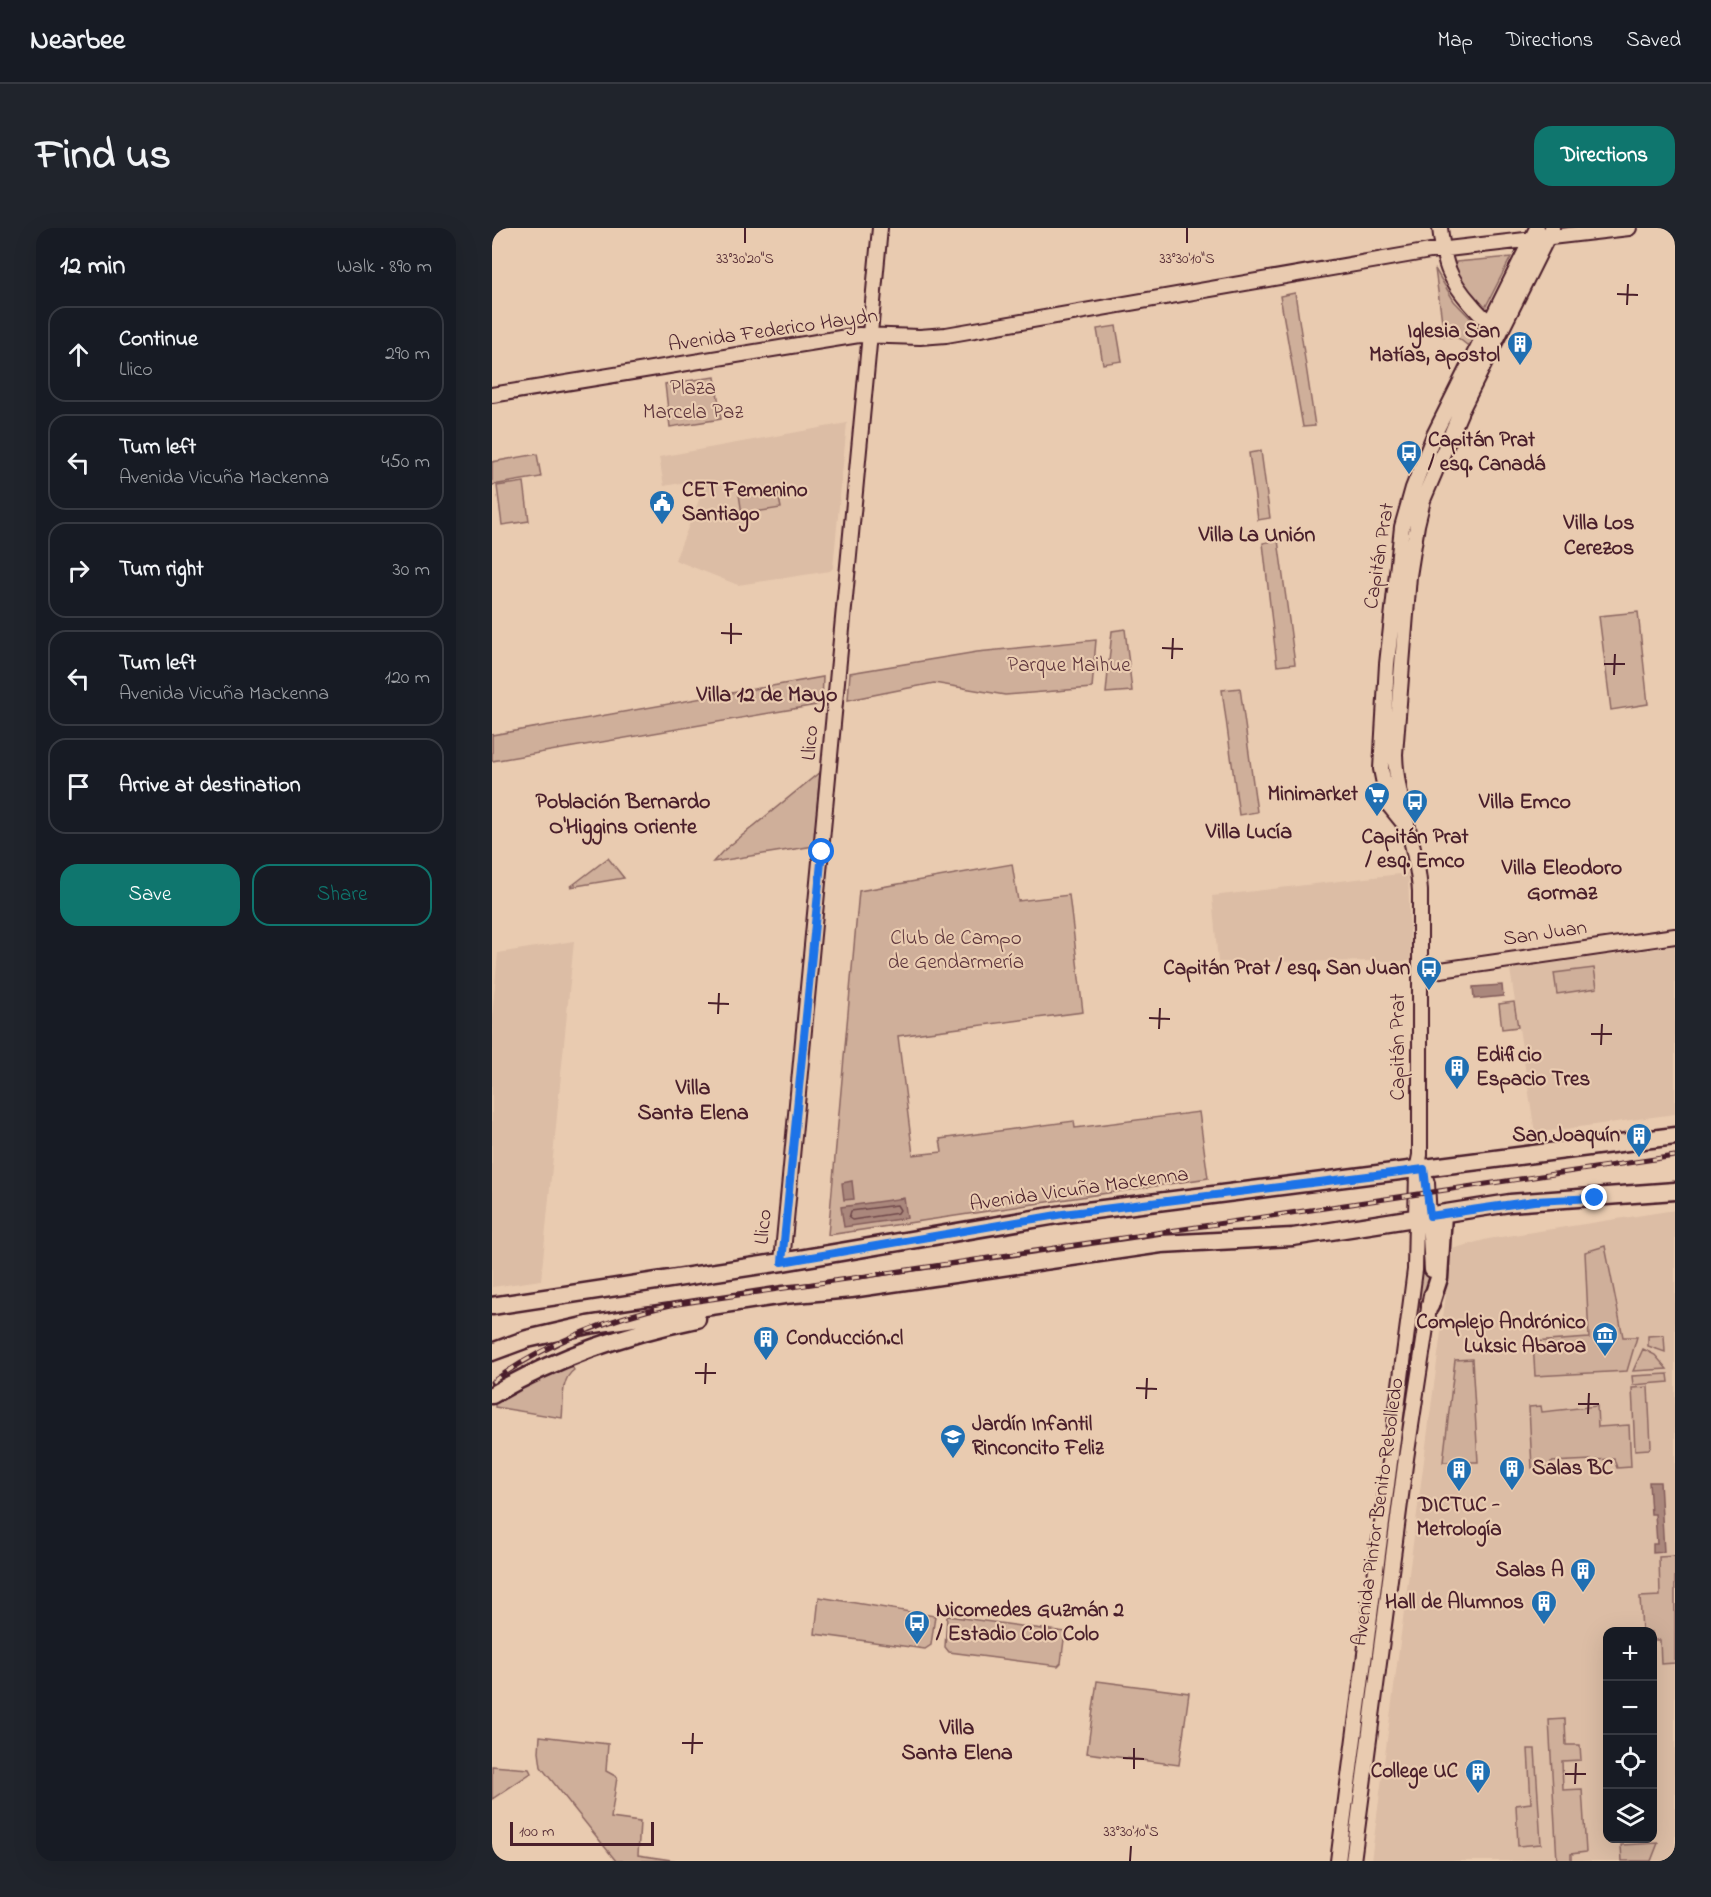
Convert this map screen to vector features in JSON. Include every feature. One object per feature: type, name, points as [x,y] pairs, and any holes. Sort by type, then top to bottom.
[{"type":"main road","name":"Avenida Vicuña Mackenna","points":[[492,1306],[782,1262],[1063,1214],[1675,1136]]},
{"type":"main road","points":[[492,1395],[561,1360],[608,1342],[678,1323],[851,1289],[1150,1246],[1284,1238],[1534,1201],[1675,1191]]},
{"type":"main road","points":[[1430,1216],[1439,1278],[1430,1306]]},
{"type":"main road","points":[[492,1352],[527,1339],[588,1325],[784,1295],[851,1289]]},
{"type":"street","name":"Llico","points":[[782,1262],[880,228]]},
{"type":"street","points":[[1440,228],[1442,250],[1453,282],[1496,324]]},
{"type":"street","name":"Avenida Federico Haydn","points":[[492,395],[870,334],[920,338],[946,335],[1541,233],[1629,228]]},
{"type":"street","name":"Capitán Prat","points":[[1420,1167],[1420,881],[1406,826],[1388,804],[1381,769],[1387,664],[1398,547],[1405,515],[1420,468],[1541,233]]},
{"type":"street","name":"San Juan","points":[[1420,973],[1675,936]]},
{"type":"street","name":"Avenida Pintor Benito Rebolledo","points":[[1338,1861],[1415,1270],[1430,1216],[1420,1167]]},
{"type":"street","name":"Avenida Pintor Benito Rebolledo","points":[[1353,1861],[1406,1456],[1430,1306]]},
{"type":"street","points":[[1409,1327],[1425,1329]]},
{"type":"shaded area","points":[[847,423],[833,568],[830,571],[738,585],[675,560],[701,495],[698,480],[664,486],[659,457]]},
{"type":"shaded area","points":[[1408,873],[1411,961],[1218,962],[1212,896]]},
{"type":"shaded area","points":[[574,941],[541,1280],[492,1287],[492,1017],[498,953]]},
{"type":"shaded area","points":[[1675,946],[1675,1114],[1535,1133],[1510,969]]},
{"type":"shaded area","points":[[1675,1210],[1675,1861],[1371,1861],[1452,1249],[1488,1239]]},
{"type":"green space","points":[[1511,257],[1485,308],[1461,282],[1456,262]]},
{"type":"green space","points":[[1435,269],[1454,301],[1478,326],[1478,335],[1473,343],[1467,345],[1458,338],[1444,336]]},
{"type":"green space","points":[[1295,293],[1315,426],[1303,427],[1280,296]]},
{"type":"green space","points":[[1116,326],[1122,361],[1103,364],[1097,329]]},
{"type":"green space","name":"Plaza Marcela Paz","points":[[715,377],[721,419],[670,427],[665,384]]},
{"type":"green space","points":[[1261,451],[1270,518],[1258,520],[1249,453]]},
{"type":"green space","points":[[537,454],[541,477],[492,485],[492,462]]},
{"type":"green space","points":[[524,482],[529,521],[502,525],[497,486]]},
{"type":"green space","points":[[777,488],[781,508],[742,514],[739,494]]},
{"type":"green space","points":[[1278,540],[1295,664],[1277,666],[1263,543]]},
{"type":"green space","points":[[1638,612],[1648,704],[1611,710],[1599,616]]},
{"type":"green space","name":"Parque Maihue","points":[[1125,629],[1132,691],[1106,693],[1112,631]]},
{"type":"green space","name":"Parque Maihue","points":[[1096,640],[1092,688],[1005,695],[934,683],[848,700],[850,673],[977,652]]},
{"type":"green space","points":[[823,677],[822,704],[492,761],[492,735]]},
{"type":"green space","points":[[1240,688],[1257,812],[1239,815],[1222,690]]},
{"type":"green space","points":[[820,772],[814,846],[713,862],[722,852]]},
{"type":"green space","points":[[608,858],[624,878],[570,887]]},
{"type":"green space","name":"Club de Campo de Gendarmería","points":[[1012,864],[1018,901],[1069,895],[1083,1012],[898,1036],[913,1155],[942,1152],[940,1139],[1074,1121],[1075,1128],[1199,1112],[1208,1178],[828,1235],[859,891]]},
{"type":"green space","points":[[1594,968],[1597,988],[1557,994],[1554,973]]},
{"type":"green space","points":[[1514,1002],[1518,1027],[1502,1029],[1499,1004]]},
{"type":"green space","points":[[1429,1243],[1430,1277],[1425,1317],[1414,1315],[1422,1244]]},
{"type":"green space","points":[[1605,1246],[1623,1337],[1637,1337],[1627,1371],[1535,1376],[1533,1342],[1589,1338],[1585,1252]]},
{"type":"green space","points":[[1664,1335],[1665,1352],[1648,1346],[1648,1336]]},
{"type":"green space","points":[[1643,1349],[1655,1355],[1667,1369],[1633,1371]]},
{"type":"green space","points":[[1472,1359],[1478,1462],[1443,1462],[1455,1360]]},
{"type":"green space","points":[[570,1363],[574,1370],[566,1379],[562,1418],[495,1407],[495,1399]]},
{"type":"green space","points":[[1414,1373],[1407,1423],[1402,1418],[1408,1378]]},
{"type":"green space","points":[[1668,1374],[1669,1382],[1633,1385],[1632,1376]]},
{"type":"green space","points":[[1648,1387],[1651,1446],[1649,1449],[1635,1450],[1632,1388]]},
{"type":"green space","points":[[1541,1406],[1542,1412],[1597,1406],[1598,1427],[1629,1425],[1631,1467],[1617,1468],[1614,1459],[1551,1462],[1551,1467],[1532,1468],[1529,1407]]},
{"type":"green space","points":[[1397,1436],[1402,1437],[1369,1696],[1362,1695]]},
{"type":"green space","points":[[1675,1556],[1675,1663],[1661,1664],[1657,1627],[1642,1627],[1640,1597],[1660,1596],[1659,1557]]},
{"type":"green space","points":[[819,1597],[935,1616],[931,1645],[925,1649],[815,1634]]},
{"type":"green space","points":[[947,1616],[1065,1632],[1061,1663],[1058,1666],[949,1652],[945,1647]]},
{"type":"green space","points":[[1097,1681],[1189,1693],[1179,1765],[1087,1753]]},
{"type":"green space","points":[[1565,1719],[1566,1745],[1580,1745],[1581,1760],[1562,1761],[1563,1790],[1582,1789],[1586,1852],[1571,1854],[1571,1861],[1557,1861],[1549,1720]]},
{"type":"green space","points":[[1365,1731],[1347,1861],[1343,1861],[1360,1732]]},
{"type":"green space","points":[[540,1736],[608,1744],[606,1771],[617,1777],[611,1818],[640,1822],[638,1855],[678,1861],[616,1861],[541,1767]]},
{"type":"green space","points":[[1528,1749],[1535,1749],[1541,1844],[1518,1846],[1516,1805],[1531,1803]]},
{"type":"green space","points":[[492,1766],[529,1769],[531,1773],[492,1799]]},
{"type":"green space","points":[[1658,1843],[1651,1861],[1622,1861],[1621,1845]]},
{"type":"water","points":[[1502,985],[1503,996],[1474,999],[1473,987]]},
{"type":"water","points":[[852,1181],[854,1199],[844,1200],[842,1183]]},
{"type":"water","points":[[904,1198],[907,1218],[844,1227],[841,1207]]},
{"type":"water","points":[[1649,1482],[1660,1482],[1664,1552],[1653,1553],[1653,1544],[1657,1544],[1655,1514],[1651,1514]]},
{"type":"railway","points":[[492,1382],[534,1355],[578,1334],[623,1317],[671,1305],[1675,1156]]},
{"type":"place","name":"Iglesia San Matías, apostol","points":[[1520,367]]},
{"type":"place","name":"Capitán Prat / esq. Canadá","points":[[1409,476]]},
{"type":"place","name":"CET Femenino Santiago","points":[[662,526]]},
{"type":"place","name":"Minimarket","points":[[1377,818]]},
{"type":"place","name":"Capitán Prat / esq. Emco","points":[[1415,825]]},
{"type":"place","name":"Capitán Prat / esq. San Juan","points":[[1429,992]]},
{"type":"place","name":"Edificio Espacio Tres","points":[[1457,1091]]},
{"type":"place","name":"San Joaquín","points":[[1639,1159]]},
{"type":"place","name":"Complejo Andrónico Luksic Abaroa","points":[[1605,1358]]},
{"type":"place","name":"Conducción.cl","points":[[766,1362]]},
{"type":"place","name":"Jardín Infantil Rinconcito Feliz","points":[[953,1460]]},
{"type":"place","name":"Salas BC","points":[[1512,1492]]},
{"type":"place","name":"DICTUC - Metrología","points":[[1459,1493]]},
{"type":"place","name":"Salas A","points":[[1583,1594]]},
{"type":"place","name":"Hall de Alumnos","points":[[1544,1626]]},
{"type":"place","name":"Nicomedes Guzmán 2 / Estadio Colo Colo","points":[[917,1646]]},
{"type":"place","name":"College UC","points":[[1478,1795]]},
{"type":"district","name":"Villa La Unión","points":[[1257,536]]},
{"type":"district","name":"Villa Los Cerezos","points":[[1599,536]]},
{"type":"district","name":"Villa 12 de Mayo","points":[[767,696]]},
{"type":"district","name":"Villa Emco","points":[[1525,803]]},
{"type":"district","name":"Población Bernardo O'Higgins Oriente","points":[[623,816]]},
{"type":"district","name":"Villa Lucía","points":[[1249,833]]},
{"type":"district","name":"Villa Eleodoro Gormaz","points":[[1562,882]]},
{"type":"district","name":"Villa Santa Elena","points":[[693,1102]]},
{"type":"district","name":"Villa Santa Elena","points":[[957,1742]]},
{"type":"route","points":[[822,852],[782,1262],[958,1230],[1063,1214],[1424,1169],[1430,1216],[1510,1203],[1595,1198]]}]
